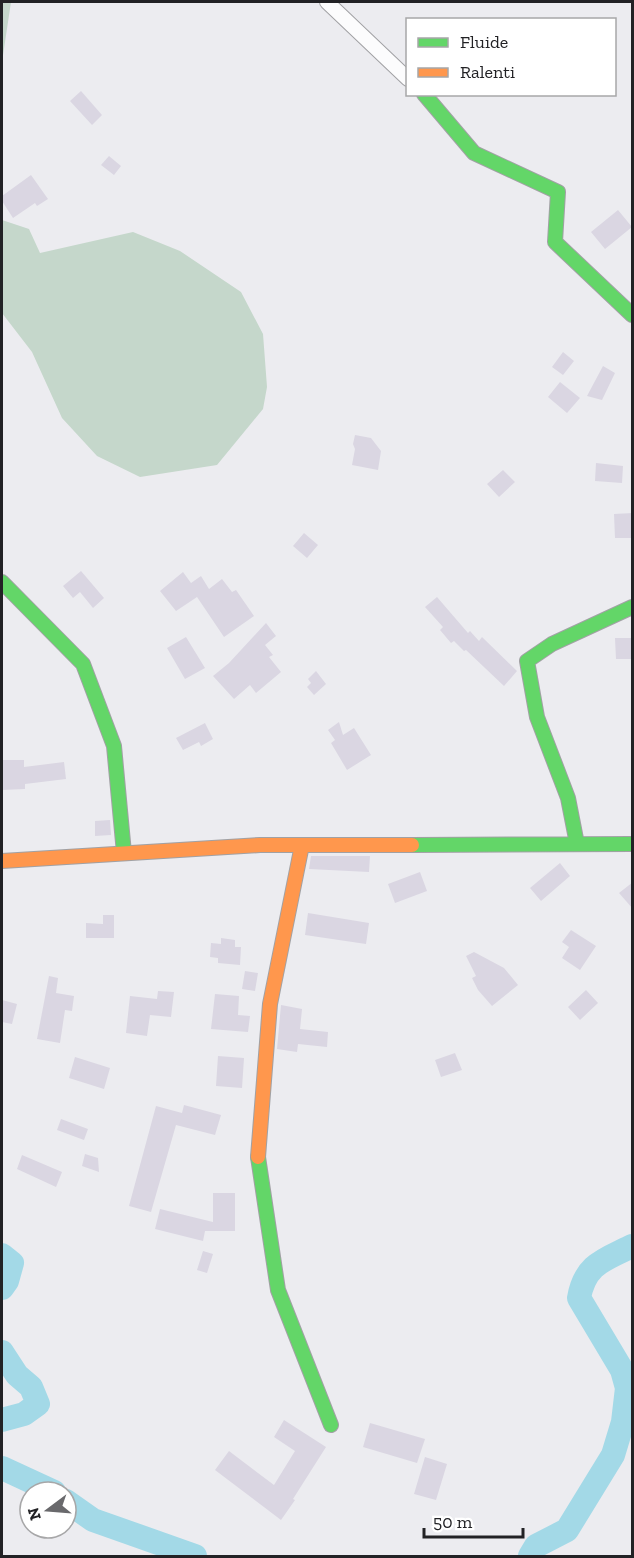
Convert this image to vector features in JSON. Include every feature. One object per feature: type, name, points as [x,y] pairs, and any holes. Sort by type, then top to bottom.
[{"type":"street","points":[[327,2],[406,77]]},
{"type":"street","points":[[426,96],[474,153],[558,192],[555,242],[633,315]]},
{"type":"street","points":[[2,582],[83,664],[114,746],[124,853]]},
{"type":"street","points":[[577,844],[568,798],[537,717],[527,661],[552,644],[633,607]]},
{"type":"street","points":[[2,861],[260,844],[633,844]]},
{"type":"street","points":[[302,844],[270,1004],[257,1153],[278,1290],[331,1425]]},
{"type":"green space","points":[[2,2],[11,2],[2,62]]},
{"type":"green space","points":[[2,220],[29,229],[40,253],[133,232],[180,251],[241,292],[263,334],[267,387],[263,409],[217,465],[140,477],[97,456],[62,418],[32,352],[2,313]]},
{"type":"building","points":[[81,91],[102,115],[92,125],[70,101]]},
{"type":"building","points":[[109,156],[121,166],[114,175],[101,165]]},
{"type":"building","points":[[31,175],[48,199],[37,206],[35,203],[13,218],[2,201],[2,196]]},
{"type":"building","points":[[618,210],[632,227],[605,249],[591,232]]},
{"type":"building","points":[[563,352],[574,361],[563,375],[552,367]]},
{"type":"building","points":[[603,366],[615,373],[602,400],[587,396]]},
{"type":"building","points":[[560,382],[580,398],[567,413],[548,397]]},
{"type":"building","points":[[355,435],[371,438],[381,451],[378,470],[352,465]]},
{"type":"building","points":[[596,463],[623,466],[622,483],[595,481]]},
{"type":"building","points":[[503,470],[515,482],[499,497],[487,484]]},
{"type":"building","points":[[633,513],[633,538],[615,538],[614,514]]},
{"type":"building","points":[[304,533],[318,545],[307,558],[293,546]]},
{"type":"building","points":[[81,571],[104,598],[93,608],[80,592],[73,598],[63,586]]},
{"type":"building","points":[[183,572],[191,583],[201,576],[209,589],[222,579],[232,592],[236,590],[254,616],[224,637],[197,597],[176,611],[160,591]]},
{"type":"building","points":[[437,597],[468,633],[470,631],[479,641],[482,637],[517,671],[504,686],[466,650],[464,651],[454,641],[451,643],[440,630],[443,627],[425,607]]},
{"type":"building","points":[[266,623],[276,636],[265,645],[273,655],[269,657],[281,672],[256,693],[250,685],[234,699],[213,676],[229,663]]},
{"type":"building","points":[[186,637],[205,668],[185,679],[167,648]]},
{"type":"building","points":[[615,638],[633,638],[633,659],[616,659]]},
{"type":"building","points":[[316,671],[326,684],[314,695],[307,687],[311,683],[308,679]]},
{"type":"building","points":[[339,722],[343,735],[354,728],[371,755],[347,770],[331,743],[335,740],[328,730]]},
{"type":"building","points":[[205,723],[213,739],[201,746],[199,742],[183,750],[176,738]]},
{"type":"building","points":[[2,760],[24,760],[24,767],[64,762],[66,779],[25,784],[25,789],[2,790]]},
{"type":"building","points":[[110,820],[111,835],[95,836],[95,821]]},
{"type":"building","points":[[311,856],[370,856],[369,872],[309,869]]},
{"type":"building","points":[[560,863],[570,876],[541,901],[530,888]]},
{"type":"building","points":[[420,872],[427,891],[395,903],[388,884]]},
{"type":"building","points":[[633,882],[633,909],[619,893]]},
{"type":"building","points":[[308,913],[369,923],[366,944],[305,935]]},
{"type":"building","points":[[103,915],[114,915],[114,938],[86,938],[86,923],[103,924]]},
{"type":"building","points":[[571,930],[596,946],[580,970],[562,958],[569,947],[562,942]]},
{"type":"building","points":[[221,938],[235,940],[235,947],[241,947],[240,965],[218,963],[218,958],[210,957],[211,943],[221,944]]},
{"type":"building","points":[[474,952],[504,968],[518,985],[492,1006],[478,990],[472,978],[476,976],[466,956]]},
{"type":"building","points":[[245,971],[258,973],[255,991],[242,989]]},
{"type":"building","points":[[49,976],[58,978],[56,993],[74,996],[72,1011],[65,1010],[60,1043],[37,1039]]},
{"type":"building","points":[[586,990],[598,1003],[580,1020],[568,1007]]},
{"type":"building","points":[[158,991],[174,992],[171,1017],[150,1015],[147,1036],[126,1033],[130,996],[157,999]]},
{"type":"building","points":[[215,994],[239,996],[238,1015],[250,1016],[248,1032],[211,1029]]},
{"type":"building","points":[[2,1000],[17,1004],[12,1024],[2,1022]]},
{"type":"building","points":[[281,1005],[302,1009],[300,1029],[328,1032],[327,1047],[298,1044],[297,1052],[277,1049]]},
{"type":"building","points":[[455,1053],[462,1070],[441,1077],[435,1060]]},
{"type":"building","points":[[218,1056],[244,1058],[242,1088],[216,1086]]},
{"type":"building","points":[[75,1057],[110,1068],[104,1089],[69,1078]]},
{"type":"building","points":[[184,1105],[221,1115],[215,1135],[176,1125],[151,1212],[129,1206],[156,1106],[182,1113]]},
{"type":"building","points":[[61,1119],[88,1129],[84,1140],[57,1130]]},
{"type":"building","points":[[85,1154],[98,1158],[99,1172],[82,1166]]},
{"type":"building","points":[[22,1155],[62,1172],[56,1187],[17,1169]]},
{"type":"building","points":[[213,1193],[235,1193],[235,1231],[205,1231],[203,1241],[155,1229],[160,1209],[213,1222]]},
{"type":"building","points":[[203,1251],[213,1254],[207,1273],[197,1270]]},
{"type":"building","points":[[284,1420],[326,1447],[281,1520],[215,1470],[229,1451],[274,1485],[295,1451],[274,1437]]},
{"type":"building","points":[[370,1423],[425,1439],[417,1463],[363,1447]]},
{"type":"building","points":[[425,1457],[447,1464],[436,1500],[414,1494]]},
{"type":"waterway","points":[[530,1556],[536,1546],[567,1530],[613,1455],[623,1422],[627,1388],[622,1370],[579,1298],[591,1270],[632,1246]]},
{"type":"waterway","points":[[2,1255],[12,1263],[7,1281],[2,1288]]},
{"type":"waterway","points":[[2,1352],[17,1375],[31,1387],[38,1404],[24,1414],[2,1420]]},
{"type":"waterway","points":[[2,1468],[28,1480]]},
{"type":"waterway","points":[[78,1509],[93,1520],[195,1556]]},
{"type":"traffic: fast","points":[[426,96],[474,153],[558,192],[555,242],[632,315]]},
{"type":"traffic: fast","points":[[2,582],[83,664],[114,746],[124,853]]},
{"type":"traffic: fast","points":[[577,844],[568,798],[537,717],[527,661],[552,644],[632,607]]},
{"type":"traffic: fast","points":[[412,845],[632,844]]},
{"type":"traffic: fast","points":[[258,1157],[278,1290],[331,1425]]},
{"type":"traffic: slow","points":[[2,861],[260,845],[412,845]]},
{"type":"traffic: slow","points":[[258,1157],[270,1004],[302,845]]}]
